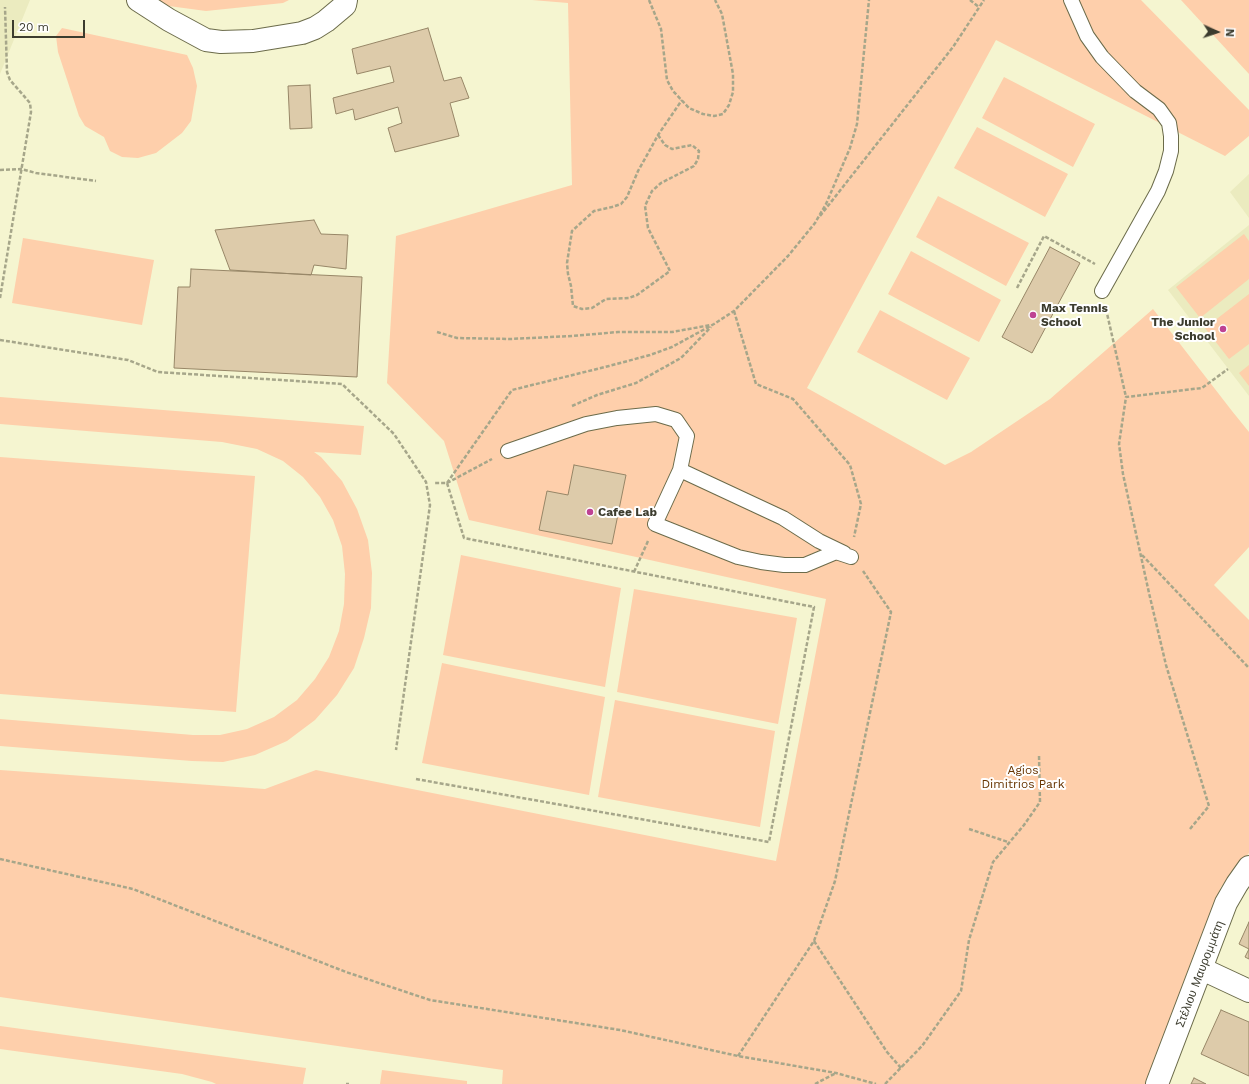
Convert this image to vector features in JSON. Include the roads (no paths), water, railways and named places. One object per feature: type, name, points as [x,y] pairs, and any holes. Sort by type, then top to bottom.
[{"type":"street","points":[[138,0],[168,20],[206,40],[221,42],[253,41],[302,32],[315,28],[345,5],[346,0]]},
{"type":"street","name":"Στέλιου Μαυρομμάτη","points":[[1157,1084],[1226,903],[1249,867]]},
{"type":"street","points":[[1202,969],[1249,991]]},
{"type":"lane","points":[[1071,0],[1088,36],[1102,57],[1135,91],[1159,109],[1169,123],[1171,136],[1171,151],[1166,171],[1158,191],[1102,291]]},
{"type":"lane","points":[[508,451],[586,424],[617,418],[656,414],[676,420],[687,436],[680,470],[655,524],[738,557],[761,562],[784,565],[805,565],[836,552],[851,557],[820,541],[783,518],[680,470]]},
{"type":"place","name":"Max Tennis School","points":[[1033,315]]},
{"type":"place","name":"The Junior School","points":[[1223,329]]},
{"type":"place","name":"Cafee Lab","points":[[590,512]]},
{"type":"park label","name":"Agios Dimitrios Park","points":[[1023,777]]}]
